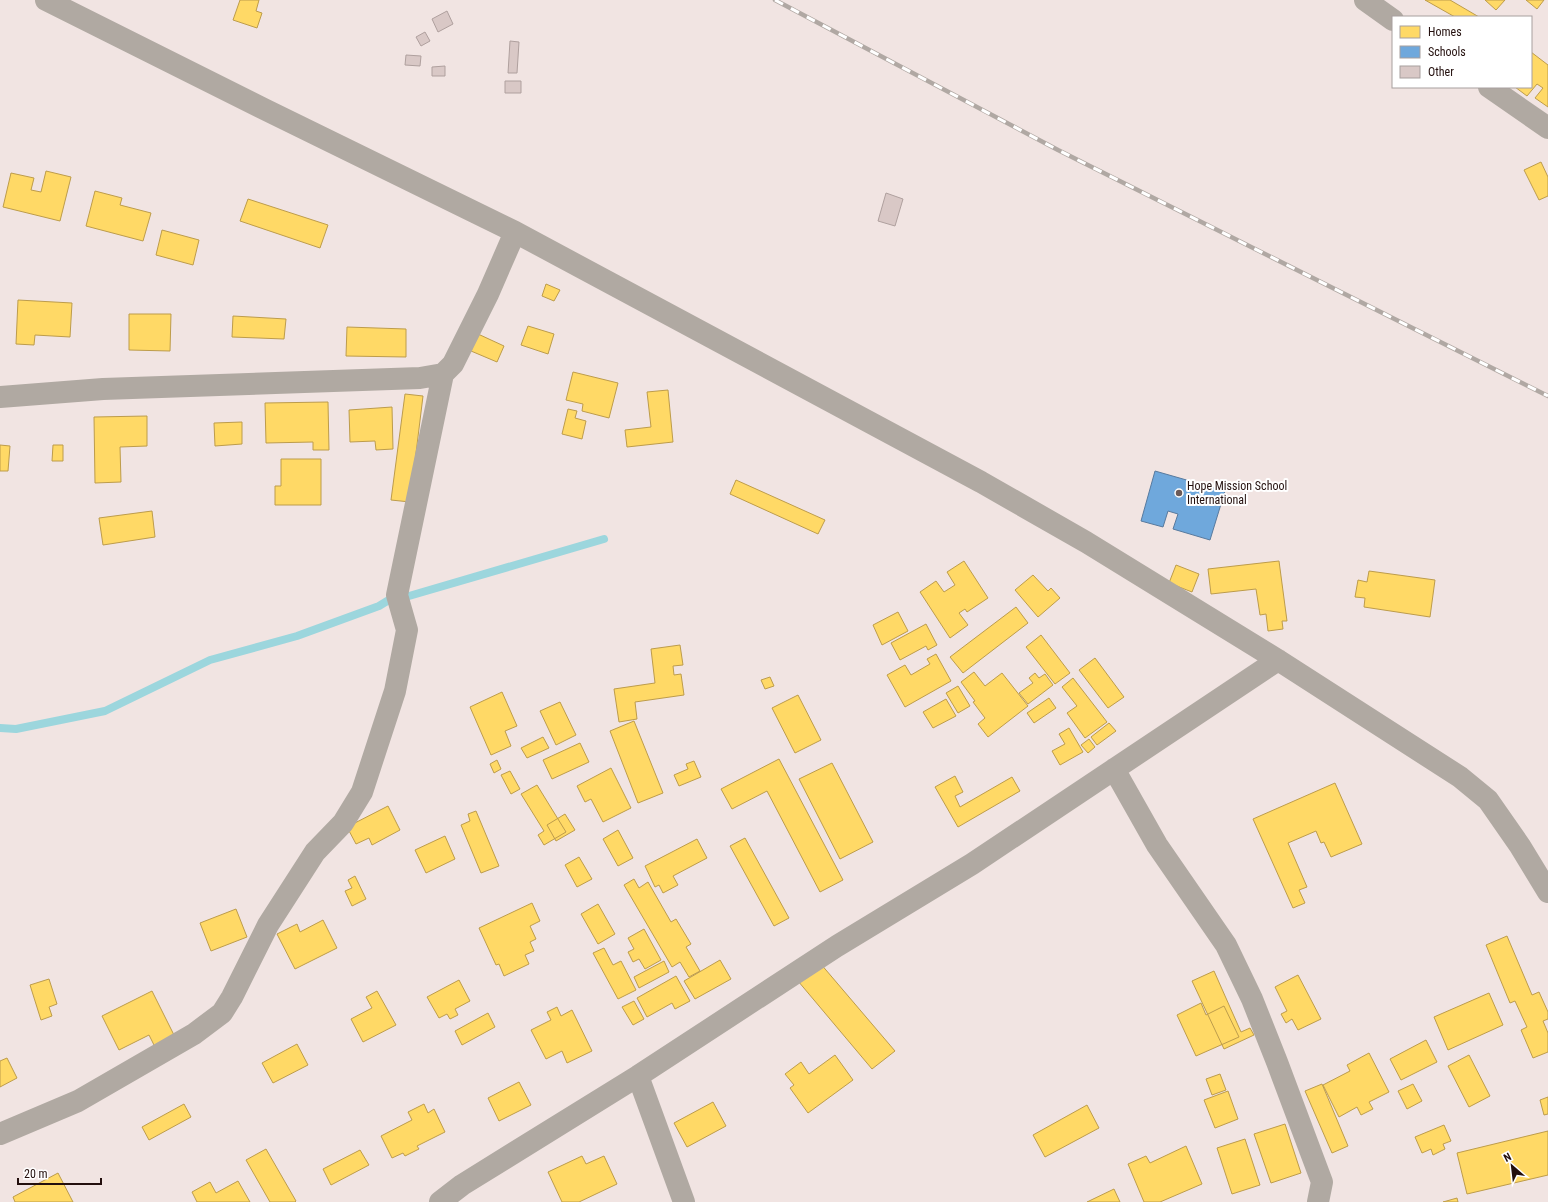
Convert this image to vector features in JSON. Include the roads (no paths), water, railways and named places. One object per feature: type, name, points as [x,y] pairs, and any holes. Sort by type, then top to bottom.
[{"type":"street","points":[[46,0],[515,232],[982,482],[1086,542],[1278,660],[1460,777],[1488,800],[1520,846],[1548,892]]},
{"type":"street","points":[[1365,0],[1392,19]]},
{"type":"street","points":[[1490,88],[1548,128]]},
{"type":"street","points":[[0,1134],[78,1101],[194,1034],[222,1013],[232,998],[268,924],[315,852],[343,823],[362,792],[395,691],[408,630],[397,595],[443,374],[453,364],[488,294],[515,232]]},
{"type":"street","points":[[0,397],[95,390],[420,378],[443,374]]},
{"type":"street","points":[[440,1202],[462,1185],[638,1076],[837,946],[972,864],[1278,660]]},
{"type":"street","points":[[1114,768],[1157,845],[1226,944],[1252,999],[1288,1089],[1322,1182],[1318,1202]]},
{"type":"street","points":[[638,1076],[684,1202]]},
{"type":"waterway","points":[[0,728],[16,729],[105,711],[210,660],[297,636],[379,606],[397,595],[409,596],[604,539]]},
{"type":"railway","points":[[775,0],[1058,150],[1548,396]]},
{"type":"place","name":"Hope Mission School International","points":[[1179,493]]}]
